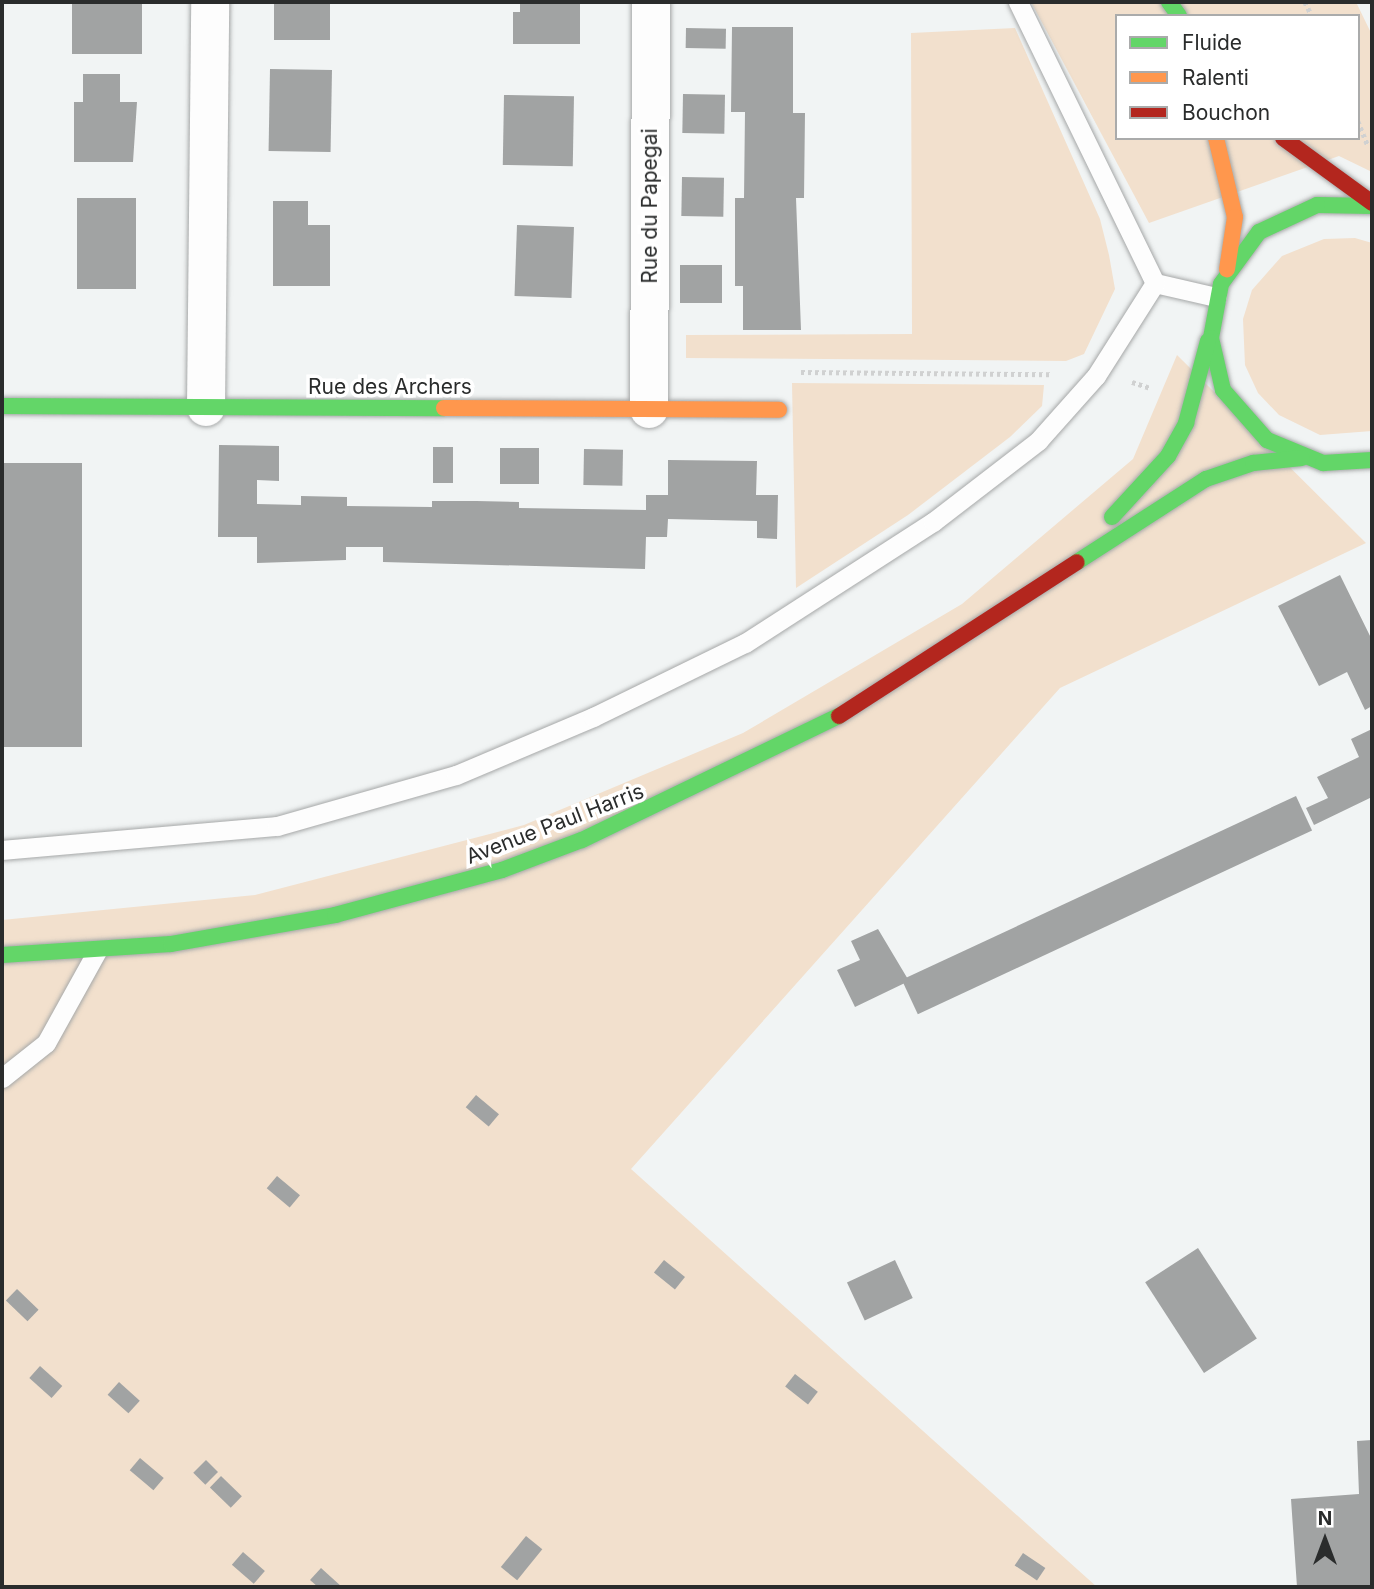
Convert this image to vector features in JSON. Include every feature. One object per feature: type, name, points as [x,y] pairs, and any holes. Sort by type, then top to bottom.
[{"type":"main road","points":[[1216,140],[1235,217],[1226,271],[1216,297],[1211,324],[1215,364],[1237,412],[1266,440],[1302,458],[1333,463],[1372,460]]},
{"type":"main road","points":[[1286,140],[1372,205]]},
{"type":"main road","points":[[1226,271],[1250,240],[1293,212],[1330,204],[1372,205]]},
{"type":"main road","name":"Avenue Paul Harris","points":[[1064,566],[1168,456],[1195,396],[1211,324]]},
{"type":"main road","name":"Rue des Archers","points":[[2,406],[779,410]]},
{"type":"main road","name":"Avenue Paul Harris","points":[[2,956],[97,951],[335,915],[502,870],[582,840],[824,726],[911,674],[1064,566],[1206,480],[1254,463],[1302,458]]},
{"type":"main road","points":[[1333,463],[1358,479]]},
{"type":"street","points":[[206,407],[210,2]]},
{"type":"street","name":"Rue du Papegai","points":[[649,409],[651,2]]},
{"type":"lane","points":[[1018,2],[1155,283]]},
{"type":"lane","points":[[1155,283],[1216,297]]},
{"type":"lane","points":[[2,850],[235,833],[349,808],[469,770],[699,666],[812,603],[933,522],[1038,441],[1096,376],[1155,283]]},
{"type":"lane","points":[[2,1078],[46,1043],[97,951]]},
{"type":"path","points":[[1360,126],[1372,156]]},
{"type":"shaded area","points":[[1031,2],[1356,2],[1372,35],[1372,172],[1339,156],[1149,223]]},
{"type":"shaded area","points":[[1015,28],[1100,219],[1109,255],[1115,289],[1084,354],[1066,361],[686,358],[686,335],[912,334],[911,33]]},
{"type":"shaded area","points":[[1355,238],[1372,243],[1372,431],[1320,435],[1279,415],[1258,393],[1245,365],[1243,319],[1252,290],[1282,256],[1324,239]]},
{"type":"shaded area","points":[[1177,355],[1366,543],[1060,688],[631,1169],[1097,1587],[2,1587],[2,920],[255,895],[524,825],[743,733],[962,604],[1133,459]]},
{"type":"shaded area","points":[[792,383],[1044,385],[1042,406],[1010,437],[908,515],[796,588]]},
{"type":"building","points":[[72,2],[142,2],[142,54],[72,54]]},
{"type":"building","points":[[274,2],[330,2],[330,40],[274,40]]},
{"type":"building","points":[[520,2],[580,2],[580,44],[513,44],[513,12],[520,12]]},
{"type":"building","points":[[732,27],[793,27],[793,113],[805,113],[804,198],[796,198],[801,330],[743,330],[743,286],[735,286],[735,198],[744,198],[745,112],[731,112]]},
{"type":"building","points":[[686,28],[726,29],[726,49],[686,48]]},
{"type":"building","points":[[270,69],[332,70],[331,152],[269,151]]},
{"type":"building","points":[[83,74],[120,74],[120,102],[137,102],[133,162],[74,162],[74,102],[83,102]]},
{"type":"building","points":[[683,94],[725,95],[724,134],[682,133]]},
{"type":"building","points":[[504,95],[574,96],[573,166],[503,165]]},
{"type":"building","points":[[682,177],[724,178],[723,217],[681,216]]},
{"type":"building","points":[[77,198],[136,198],[136,289],[77,289]]},
{"type":"building","points":[[273,201],[308,201],[308,225],[330,225],[330,286],[273,286]]},
{"type":"building","points":[[517,225],[574,227],[571,298],[515,296]]},
{"type":"building","points":[[680,265],[722,265],[722,303],[680,303]]},
{"type":"building","points":[[219,445],[279,446],[279,481],[257,480],[257,504],[301,505],[301,496],[347,497],[347,506],[432,507],[432,501],[476,501],[519,502],[519,508],[646,510],[646,495],[668,495],[668,460],[757,461],[756,495],[778,495],[777,539],[757,538],[757,521],[668,519],[667,537],[646,537],[645,569],[383,562],[383,547],[346,547],[346,560],[257,563],[257,537],[218,537]]},
{"type":"building","points":[[433,447],[453,447],[453,483],[433,483]]},
{"type":"building","points":[[500,448],[539,448],[539,484],[500,484]]},
{"type":"building","points":[[584,449],[623,450],[622,486],[583,485]]},
{"type":"building","points":[[2,463],[82,463],[82,747],[2,747]]},
{"type":"building","points":[[1340,575],[1372,640],[1372,706],[1365,710],[1347,672],[1319,686],[1278,606]]},
{"type":"building","points":[[1372,729],[1372,797],[1314,825],[1306,808],[1328,798],[1317,777],[1359,757],[1351,739]]},
{"type":"building","points":[[1296,796],[1312,830],[918,1014],[902,980]]},
{"type":"building","points":[[878,929],[909,981],[855,1007],[837,970],[860,960],[851,941]]},
{"type":"building","points":[[476,1095],[499,1114],[489,1127],[466,1107]]},
{"type":"building","points":[[277,1176],[300,1195],[290,1208],[267,1188]]},
{"type":"building","points":[[1198,1248],[1257,1339],[1204,1373],[1145,1282]]},
{"type":"building","points":[[664,1260],[685,1277],[675,1289],[654,1272]]},
{"type":"building","points":[[895,1260],[913,1298],[865,1320],[847,1282]]},
{"type":"building","points":[[17,1289],[39,1310],[27,1321],[6,1301]]},
{"type":"building","points":[[40,1366],[62,1386],[52,1398],[29,1378]]},
{"type":"building","points":[[795,1374],[818,1392],[808,1404],[785,1387]]},
{"type":"building","points":[[119,1382],[140,1401],[128,1413],[108,1395]]},
{"type":"building","points":[[1372,1440],[1372,1587],[1297,1587],[1291,1499],[1359,1494],[1357,1441]]},
{"type":"building","points":[[140,1458],[164,1478],[153,1490],[130,1470]]},
{"type":"building","points":[[206,1460],[218,1472],[205,1485],[193,1473]]},
{"type":"building","points":[[221,1476],[242,1496],[231,1508],[210,1488]]},
{"type":"building","points":[[526,1536],[542,1549],[517,1580],[501,1567]]},
{"type":"building","points":[[243,1552],[265,1571],[254,1584],[232,1565]]},
{"type":"building","points":[[1023,1553],[1045,1568],[1037,1581],[1015,1565]]},
{"type":"building","points":[[321,1568],[342,1587],[318,1587],[310,1580]]},
{"type":"traffic: fast","points":[[1169,2],[1178,14]]},
{"type":"traffic: fast","points":[[1372,206],[1317,205],[1259,232],[1221,284],[1211,338],[1223,390],[1267,440],[1323,463],[1372,460]]},
{"type":"traffic: fast","points":[[1112,517],[1168,456],[1186,423],[1208,341]]},
{"type":"traffic: fast","points":[[2,406],[444,408]]},
{"type":"traffic: fast","points":[[1077,562],[1206,479],[1253,463],[1302,458]]},
{"type":"traffic: fast","points":[[2,955],[171,944],[335,915],[502,870],[582,840],[839,716]]},
{"type":"traffic: slow","points":[[1216,140],[1235,217],[1227,269]]},
{"type":"traffic: slow","points":[[444,408],[779,410]]},
{"type":"traffic: jam","points":[[1286,140],[1372,203]]},
{"type":"traffic: jam","points":[[839,716],[1077,562]]}]
